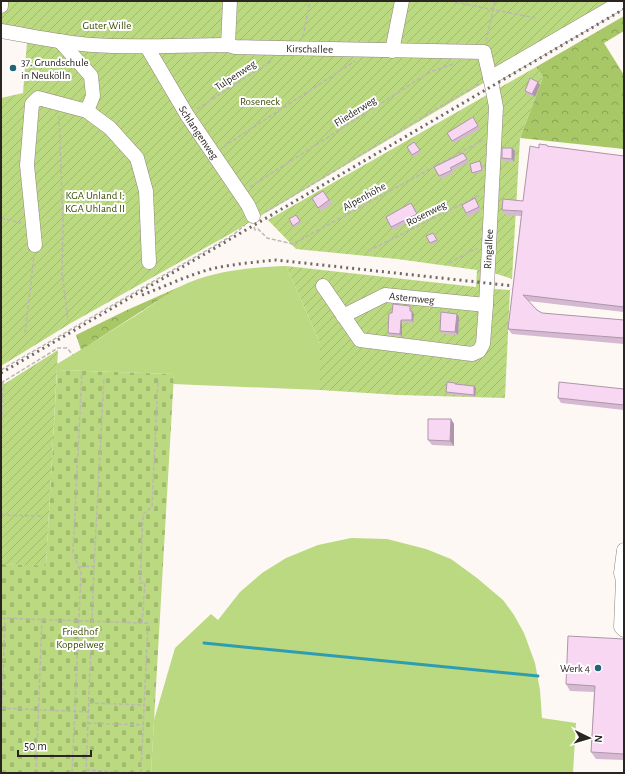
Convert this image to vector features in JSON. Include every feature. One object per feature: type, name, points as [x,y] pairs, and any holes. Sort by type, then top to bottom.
[{"type":"street","points":[[1,1],[1,6]]},
{"type":"street","points":[[1,31],[60,42],[92,45],[147,47],[228,45],[230,1]]},
{"type":"street","points":[[402,1],[392,51],[484,52]]},
{"type":"street","points":[[490,78],[623,1]]},
{"type":"street","points":[[60,42],[91,76],[93,96],[87,111]]},
{"type":"street","name":"Kirschallee","points":[[228,45],[235,47],[392,51]]},
{"type":"street","name":"Schlangenweg","points":[[147,47],[187,115],[248,205],[252,219]]},
{"type":"street","name":"Ringallee","points":[[323,286],[360,340],[472,354],[480,351],[483,344],[486,305],[496,107],[484,52]]},
{"type":"street","points":[[35,245],[27,165],[32,104],[38,98],[87,111],[110,128],[137,158],[146,191],[149,262]]},
{"type":"street","name":"Asternweg","points":[[343,316],[385,295],[486,305]]},
{"type":"street","points":[[624,550],[621,573],[624,579],[621,627],[624,630]]},
{"type":"path","points":[[296,48],[310,1]]},
{"type":"path","points":[[449,1],[536,18]]},
{"type":"path","points":[[484,52],[495,1]]},
{"type":"path","name":"Tulpenweg","points":[[187,115],[296,48]]},
{"type":"path","points":[[213,154],[372,50]]},
{"type":"path","name":"Fliederweg","points":[[240,193],[430,72],[457,62]]},
{"type":"path","points":[[1,370],[233,235],[252,219],[321,180],[358,155],[490,78]]},
{"type":"path","points":[[59,104],[63,224],[62,274],[68,320]]},
{"type":"path","name":"Alpenhöhe","points":[[252,219],[255,230],[258,229],[267,238],[293,244],[495,134]]},
{"type":"path","name":"Rosenweg","points":[[368,251],[492,188]]},
{"type":"path","points":[[1,218],[32,226]]},
{"type":"path","points":[[449,263],[488,242]]},
{"type":"path","points":[[25,333],[35,245]]},
{"type":"path","points":[[1,451],[2,382],[58,348],[67,348],[71,350],[74,355]]},
{"type":"path","points":[[72,773],[76,711],[81,573],[73,552],[82,371]]},
{"type":"path","points":[[86,773],[94,566],[104,377]]},
{"type":"path","points":[[142,623],[145,583],[140,583],[143,522],[144,514],[152,507],[158,380]]},
{"type":"path","points":[[1,515],[42,516]]},
{"type":"path","points":[[79,567],[94,566]]},
{"type":"path","points":[[1,618],[148,623],[141,773]]},
{"type":"path","points":[[1,734],[5,618]]},
{"type":"path","points":[[36,773],[42,619]]},
{"type":"path","points":[[89,703],[144,705]]},
{"type":"path","points":[[2,708],[88,712]]},
{"type":"path","points":[[88,723],[143,725]]},
{"type":"path","points":[[86,770],[135,773]]},
{"type":"green space","points":[[1,1],[621,1],[230,234],[71,323],[1,366],[1,98],[23,93],[27,42],[1,36]]},
{"type":"green space","points":[[624,16],[624,31],[604,43],[624,75],[624,149],[520,138],[543,77],[536,67]]},
{"type":"green space","points":[[536,67],[543,77],[520,138],[512,279],[494,273],[494,289],[510,290],[505,398],[398,395],[320,390],[320,343],[286,266],[476,287],[477,270],[397,259],[296,249],[268,220]]},
{"type":"green space","points":[[286,266],[320,343],[320,390],[173,384],[174,374],[57,370],[57,364],[179,287],[204,277],[231,271],[259,267]]},
{"type":"green space","points":[[179,287],[81,350],[76,335]]},
{"type":"green space","points":[[58,350],[46,566],[1,564],[1,386]]},
{"type":"green space","name":"Friedhof Koppelweg","points":[[57,370],[174,374],[151,773],[1,773],[1,564],[46,565]]},
{"type":"green space","points":[[351,538],[387,539],[426,549],[451,559],[503,600],[514,615],[524,633],[535,663],[540,690],[542,718],[576,723],[573,773],[151,773],[154,720],[175,648],[211,614],[218,620],[240,592],[262,573],[286,558],[318,545]]},
{"type":"building","points":[[530,78],[538,82],[532,94],[525,91]]},
{"type":"building","points":[[473,117],[478,126],[452,141],[447,133]]},
{"type":"building","points":[[414,142],[420,150],[412,155],[407,147]]},
{"type":"building","points":[[539,144],[624,156],[624,307],[523,295],[537,310],[542,313],[624,320],[624,338],[508,329],[522,211],[502,210],[503,199],[523,201],[530,146],[539,148]]},
{"type":"building","points":[[502,148],[512,148],[512,159],[502,158]]},
{"type":"building","points":[[463,153],[467,159],[450,168],[452,170],[439,176],[434,167]]},
{"type":"building","points":[[480,161],[482,170],[472,173],[470,164]]},
{"type":"building","points":[[323,191],[329,200],[318,208],[312,198]]},
{"type":"building","points":[[475,198],[479,207],[466,213],[462,205]]},
{"type":"building","points":[[411,203],[417,214],[391,227],[386,217]]},
{"type":"building","points":[[296,215],[300,221],[293,226],[289,219]]},
{"type":"building","points":[[433,233],[437,240],[430,243],[426,236]]},
{"type":"building","points":[[393,304],[410,306],[410,311],[412,311],[412,320],[401,320],[400,334],[388,333],[389,313],[392,313]]},
{"type":"building","points":[[441,312],[457,314],[455,332],[440,331]]},
{"type":"building","points":[[447,382],[474,386],[474,395],[446,392]]},
{"type":"building","points":[[559,382],[624,389],[624,405],[558,398]]},
{"type":"building","points":[[428,419],[451,419],[450,441],[428,440]]},
{"type":"building","points":[[568,636],[624,639],[624,754],[591,752],[595,686],[566,684]]},
{"type":"waterway","points":[[204,643],[538,676]]},
{"type":"railway","points":[[1,373],[624,9]]},
{"type":"railway","points":[[142,295],[187,277],[215,268],[276,260],[523,287]]},
{"type":"place","name":"37. Grundschule in Neukölln","points":[[13,68]]},
{"type":"place","name":"Werk 4","points":[[598,668]]},
{"type":"park label","name":"Guter Wille","points":[[107,25]]},
{"type":"park label","name":"Roseneck","points":[[260,101]]},
{"type":"park label","name":"KGA Unland I; KGA Uhland II","points":[[95,201]]}]
